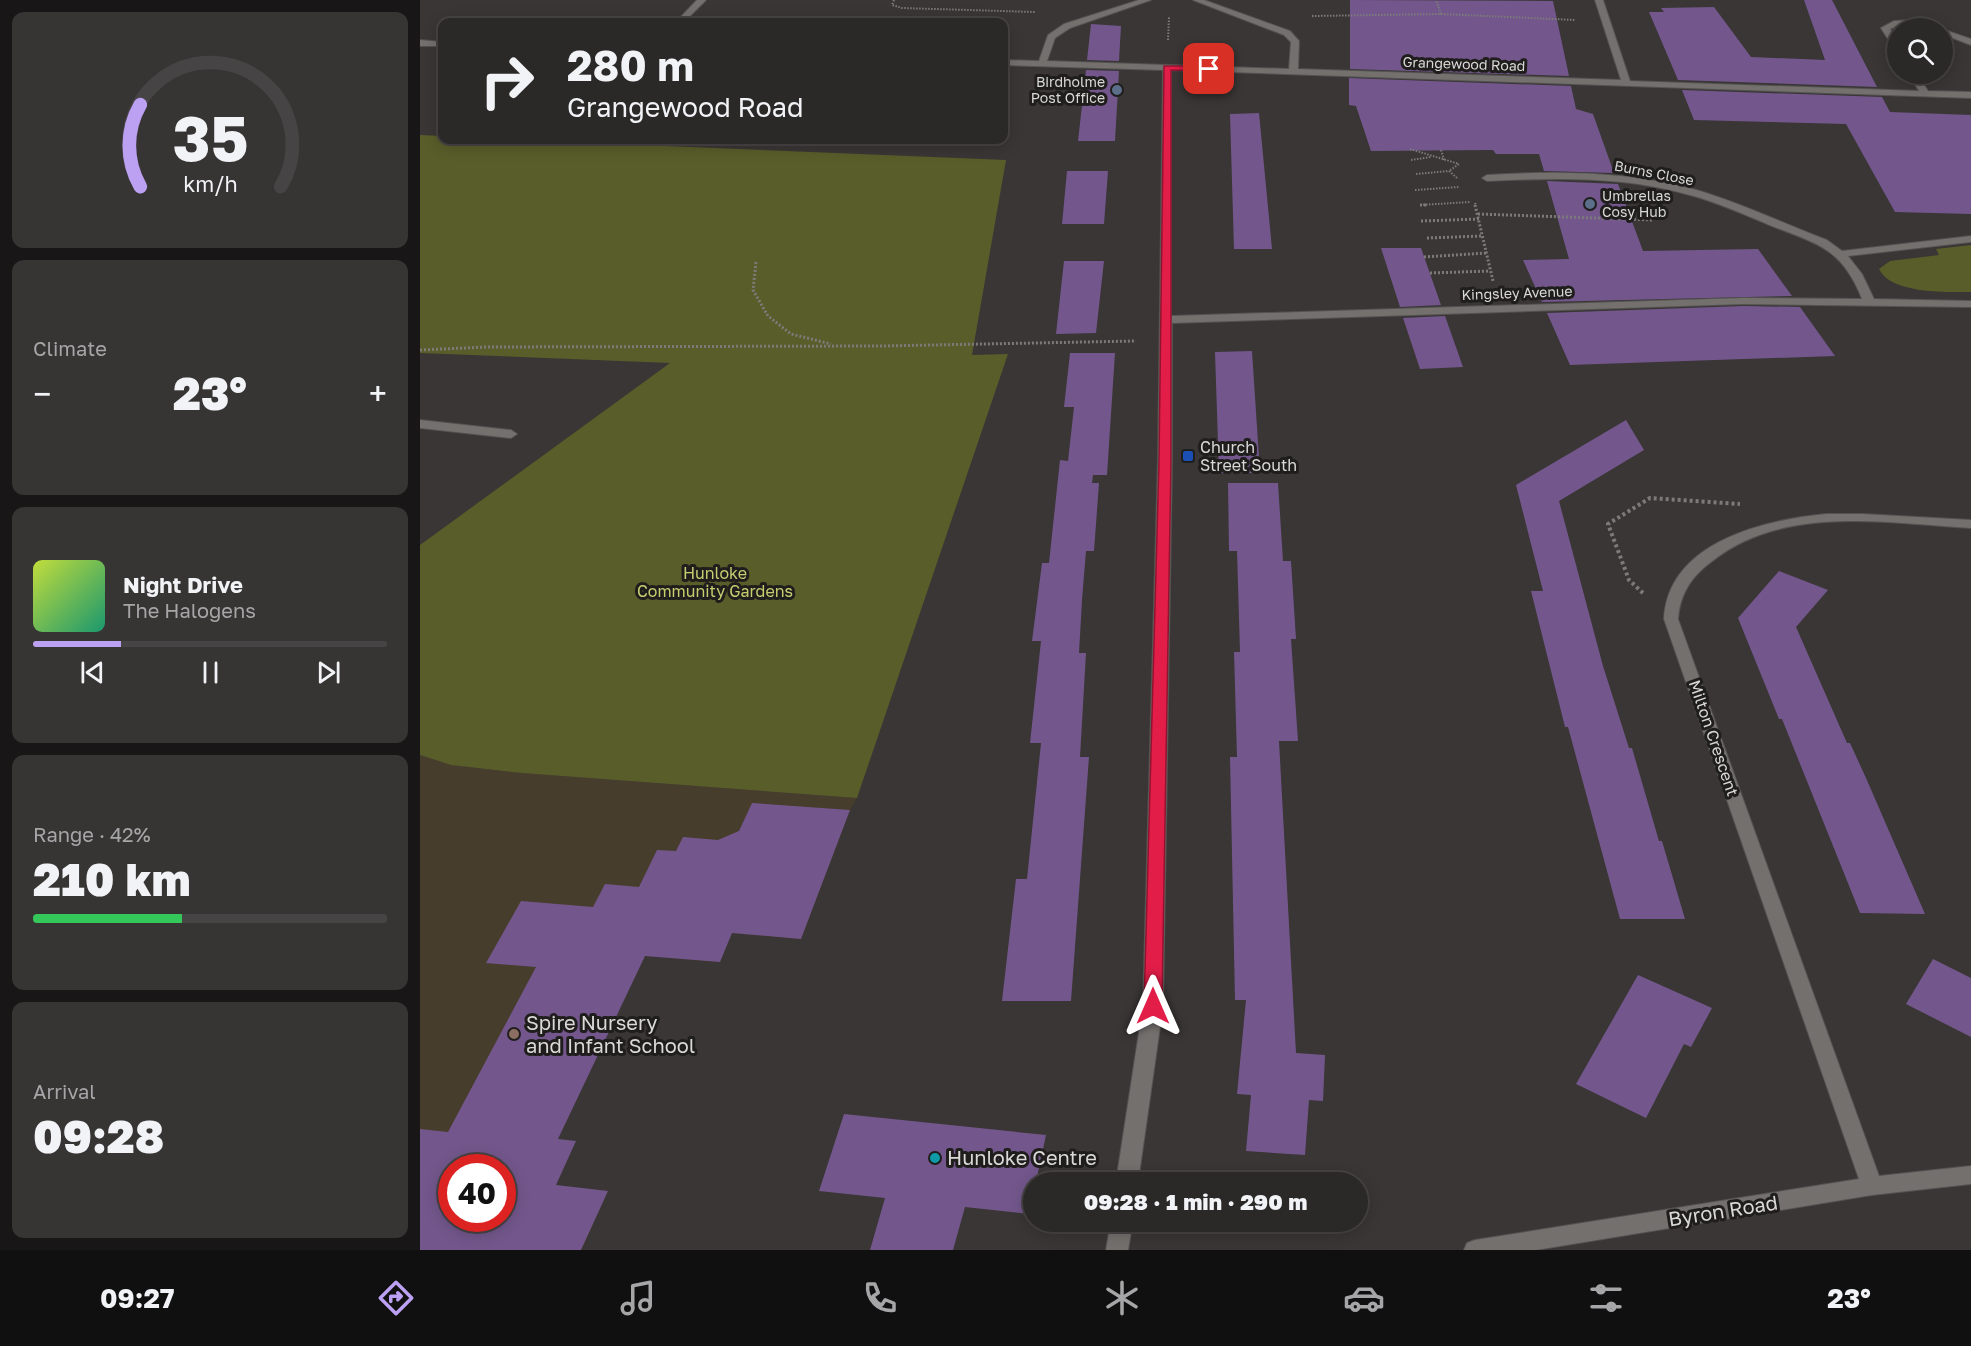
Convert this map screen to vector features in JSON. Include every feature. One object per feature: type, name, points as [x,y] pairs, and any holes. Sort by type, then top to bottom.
[{"type":"street","points":[[684,18],[702,0]]},
{"type":"street","points":[[1042,64],[1051,37],[1067,26],[1147,0]]},
{"type":"street","points":[[1197,0],[1278,28],[1295,41],[1293,72]]},
{"type":"street","points":[[1599,0],[1626,82]]},
{"type":"street","points":[[1953,35],[1971,42]]},
{"type":"street","points":[[420,43],[438,44]]},
{"type":"street","name":"Grangewood Road","points":[[1008,62],[1971,95]]},
{"type":"street","points":[[1128,1172],[1153,1006],[1165,472],[1167,67]]},
{"type":"street","points":[[1919,84],[1925,93]]},
{"type":"street","name":"Burns Close","points":[[1487,178],[1578,175],[1655,184],[1692,192],[1823,242],[1840,254]]},
{"type":"street","points":[[1840,254],[1971,239]]},
{"type":"street","points":[[1840,254],[1857,271],[1869,302]]},
{"type":"street","name":"Kingsley Avenue","points":[[1166,320],[1743,301],[1971,304]]},
{"type":"street","points":[[420,424],[511,434]]},
{"type":"street","points":[[1671,619],[1671,604],[1678,588],[1708,554],[1733,538],[1755,529],[1776,523],[1854,519],[1971,524]]},
{"type":"street","name":"Milton Crescent","points":[[1671,619],[1872,1186]]},
{"type":"street","name":"Byron Road","points":[[1475,1250],[1872,1186],[1971,1175]]},
{"type":"street","points":[[1117,1250],[1120,1232]]},
{"type":"path","points":[[894,0],[892,5],[902,8],[1053,13],[1079,22]]},
{"type":"path","points":[[1436,0],[1441,14]]},
{"type":"path","points":[[1167,67],[1169,16],[1206,3]]},
{"type":"path","points":[[1278,28],[1304,16],[1441,14],[1606,20]]},
{"type":"path","points":[[1410,149],[1460,164]]},
{"type":"path","points":[[1441,150],[1444,160]]},
{"type":"path","points":[[1411,159],[1434,156]]},
{"type":"path","points":[[1416,174],[1449,171]]},
{"type":"path","points":[[1415,190],[1466,186]]},
{"type":"path","points":[[1420,205],[1475,201],[1499,308]]},
{"type":"path","points":[[1478,214],[1653,220]]},
{"type":"path","points":[[1421,221],[1479,219]]},
{"type":"path","points":[[1427,238],[1482,236]]},
{"type":"path","points":[[1424,256],[1486,254]]},
{"type":"path","points":[[756,262],[753,290],[768,316],[791,334],[838,345]]},
{"type":"path","points":[[1430,273],[1490,271]]},
{"type":"path","points":[[420,350],[1164,340]]},
{"type":"path","points":[[1671,619],[1629,580],[1608,524],[1650,498],[1740,504],[1802,521]]},
{"type":"shaded area","name":"Spire Nursery and Infant School","points":[[420,755],[451,765],[522,773],[857,798],[850,810],[801,939],[732,933],[720,962],[671,958],[658,928],[549,1138],[556,1185],[608,1191],[581,1250],[420,1250]]},
{"type":"green space","name":"Hunloke Community Gardens","points":[[420,135],[438,136],[438,144],[616,144],[1006,160],[972,355],[1008,354],[857,798],[522,773],[451,765],[420,755],[420,545],[670,363],[420,353]]},
{"type":"green space","points":[[1971,245],[1971,292],[1920,290],[1907,287],[1885,277],[1879,269],[1890,261],[1939,255],[1936,249]]},
{"type":"building","points":[[1350,0],[1553,1],[1569,76],[1350,69]]},
{"type":"building","points":[[1804,0],[1832,0],[1877,87],[1678,80],[1649,12],[1664,12],[1661,8],[1714,7],[1751,57],[1825,60]]},
{"type":"building","points":[[1091,24],[1121,26],[1119,61],[1087,60]]},
{"type":"building","points":[[1086,70],[1119,71],[1115,141],[1078,141]]},
{"type":"building","points":[[1349,78],[1571,86],[1576,109],[1593,114],[1614,173],[1544,171],[1539,154],[1496,154],[1493,150],[1371,151],[1356,106],[1349,105]]},
{"type":"building","points":[[1682,90],[1882,97],[1890,112],[1971,115],[1971,214],[1895,212],[1846,124],[1694,120]]},
{"type":"building","points":[[1259,113],[1272,249],[1234,249],[1230,114]]},
{"type":"building","points":[[1067,171],[1108,171],[1104,224],[1062,224]]},
{"type":"building","points":[[1547,181],[1618,184],[1643,251],[1758,249],[1792,296],[1542,302],[1523,260],[1569,259]]},
{"type":"building","points":[[1381,248],[1421,248],[1441,305],[1400,307]]},
{"type":"building","points":[[1064,261],[1104,261],[1096,333],[1056,334]]},
{"type":"building","points":[[1743,306],[1800,307],[1835,356],[1570,365],[1547,313]]},
{"type":"building","points":[[1445,316],[1463,367],[1420,369],[1403,318]]},
{"type":"building","points":[[1252,351],[1260,473],[1219,473],[1215,352]]},
{"type":"building","points":[[1070,353],[1115,353],[1107,475],[1093,475],[1092,483],[1099,483],[1094,551],[1086,551],[1082,600],[1079,653],[1086,653],[1080,757],[1089,757],[1071,1001],[1002,1001],[1016,879],[1027,879],[1041,743],[1030,743],[1041,641],[1032,641],[1042,563],[1049,563],[1060,460],[1068,461],[1074,407],[1064,407]]},
{"type":"building","points":[[1626,420],[1644,450],[1559,501],[1603,666],[1629,748],[1632,748],[1685,919],[1620,919],[1568,727],[1565,727],[1531,591],[1543,591],[1516,485]]},
{"type":"building","points":[[1228,483],[1278,483],[1283,561],[1291,561],[1296,639],[1291,639],[1298,741],[1279,741],[1296,1053],[1325,1055],[1323,1101],[1309,1100],[1305,1155],[1246,1151],[1251,1095],[1237,1094],[1246,1000],[1235,1000],[1230,757],[1237,757],[1234,652],[1240,652],[1237,551],[1229,551]]},
{"type":"building","points":[[1779,571],[1828,590],[1796,627],[1847,743],[1850,743],[1866,778],[1925,914],[1860,913],[1782,719],[1779,719],[1738,618]]},
{"type":"building","points":[[752,803],[850,810],[801,939],[732,933],[720,962],[645,956],[558,1139],[576,1141],[556,1185],[608,1191],[581,1250],[420,1250],[420,1129],[448,1132],[536,967],[486,963],[521,901],[593,907],[605,884],[639,887],[657,850],[676,851],[683,837],[718,840],[739,831]]},
{"type":"building","points":[[1933,959],[1971,978],[1971,1037],[1906,1004]]},
{"type":"building","points":[[1638,975],[1712,1008],[1691,1047],[1684,1044],[1646,1118],[1576,1084]]},
{"type":"building","name":"Hunloke Centre","points":[[844,1114],[1046,1135],[1038,1172],[1023,1172],[1023,1213],[965,1207],[953,1250],[870,1250],[885,1198],[819,1191]]},
{"type":"place","name":"Birdholme Post Office","points":[[1117,90]]},
{"type":"place","name":"Umbrellas Cosy Hub","points":[[1590,204]]},
{"type":"place","name":"Church Street South","points":[[1188,456]]},
{"type":"place","name":"Spire Nursery and Infant School","points":[[514,1034]]},
{"type":"place","name":"Hunloke Centre","points":[[935,1158]]},
{"type":"route","points":[[1153,1006],[1165,460],[1167,67],[1209,69]]}]
